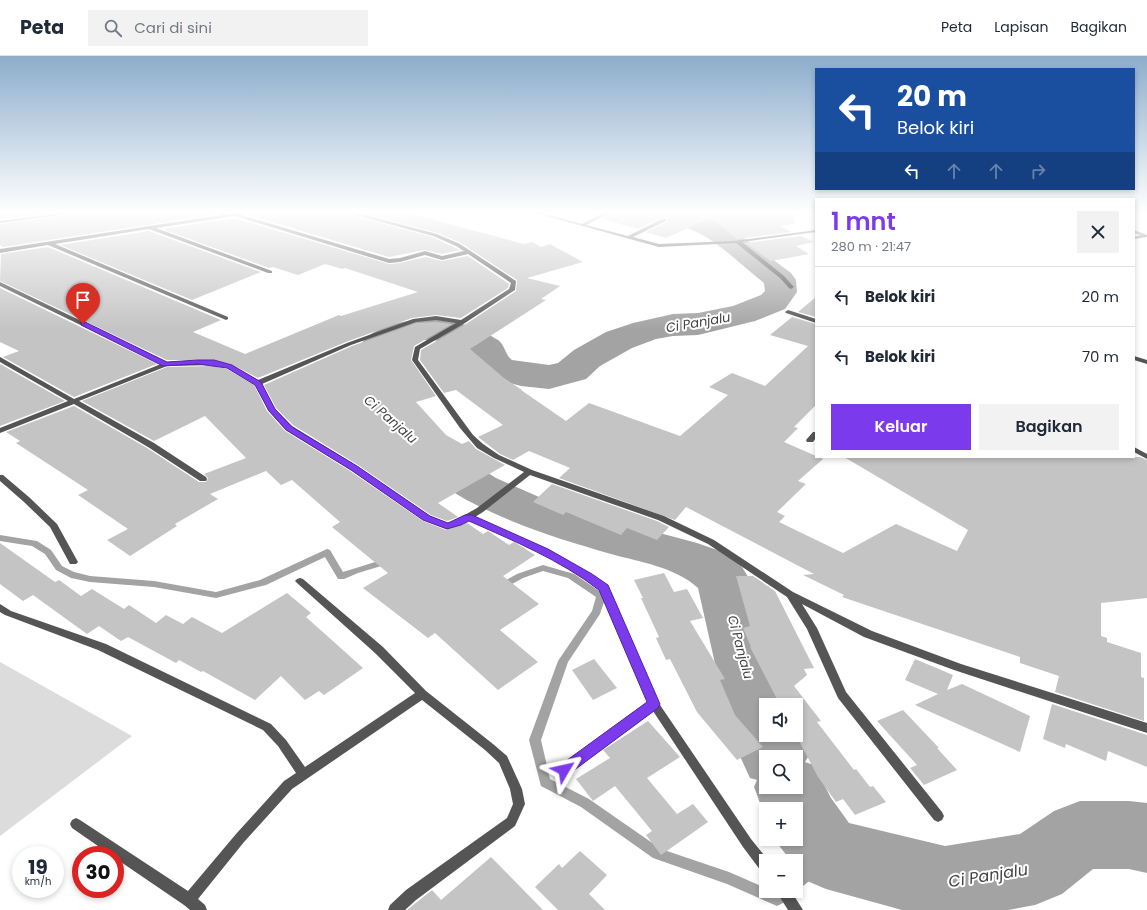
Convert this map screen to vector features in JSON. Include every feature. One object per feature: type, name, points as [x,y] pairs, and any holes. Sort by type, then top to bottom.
[{"type":"street","points":[[67,251],[226,318]]},
{"type":"street","points":[[212,251],[270,272]]},
{"type":"street","points":[[355,251],[388,261],[400,260],[425,253],[442,258],[468,252],[514,282],[512,290],[462,323],[417,348],[415,360],[427,374],[452,412],[480,446],[529,472],[661,518],[711,542],[790,594],[868,634],[958,667],[1147,728]]},
{"type":"street","points":[[747,251],[782,277],[791,288]]},
{"type":"street","points":[[0,284],[166,364]]},
{"type":"street","points":[[788,312],[815,322]]},
{"type":"street","points":[[258,383],[349,344],[415,320],[436,318],[462,323]]},
{"type":"street","points":[[1135,358],[1147,362]]},
{"type":"street","points":[[0,359],[151,445],[203,479]]},
{"type":"street","points":[[0,431],[166,364],[214,363],[230,366],[258,383],[272,410],[289,428],[354,468],[427,518],[447,526],[457,523],[480,510],[529,472]]},
{"type":"street","points":[[810,440],[815,435]]},
{"type":"street","points":[[1135,450],[1147,457]]},
{"type":"street","points":[[0,477],[54,526],[73,562]]},
{"type":"street","points":[[468,517],[545,551],[589,576],[604,588],[654,704],[747,843],[759,858]]},
{"type":"street","points":[[300,581],[379,650],[422,694],[489,747],[503,760],[516,789],[519,804],[511,822],[411,895],[395,910]]},
{"type":"street","points":[[790,594],[812,628],[842,695],[938,816]]},
{"type":"street","points":[[0,607],[8,613],[102,647],[267,727],[282,743],[304,774]]},
{"type":"street","points":[[189,900],[240,838],[288,785],[422,694]]},
{"type":"street","points":[[564,770],[654,704]]},
{"type":"street","points":[[76,824],[189,900],[200,910]]},
{"type":"street","points":[[788,898],[796,910]]},
{"type":"shaded area","points":[[0,662],[132,736],[0,836]]},
{"type":"building","points":[[22,251],[57,251],[221,320],[193,332],[245,354],[339,315],[341,316],[418,292],[345,268],[342,269],[325,264],[298,275],[273,267],[269,268],[222,251],[345,251],[389,264],[425,257],[442,261],[468,256],[509,284],[508,288],[461,318],[436,315],[412,318],[346,342],[258,378],[233,365],[214,360],[167,360],[0,281],[1,254]]},
{"type":"building","points":[[74,251],[203,251],[261,272],[192,300]]},
{"type":"building","points":[[368,251],[421,251],[389,257]]},
{"type":"building","points":[[429,251],[456,251],[442,254]]},
{"type":"building","points":[[473,251],[563,251],[583,262],[527,278],[560,286],[541,299],[546,300],[470,349],[504,378],[566,421],[589,403],[680,436],[728,395],[709,387],[732,373],[765,386],[808,346],[770,335],[792,317],[815,324],[815,406],[794,427],[798,428],[784,442],[815,456],[815,458],[823,459],[798,481],[806,484],[777,512],[785,516],[779,522],[843,553],[896,524],[957,551],[968,530],[846,458],[1140,457],[1147,460],[1147,598],[1101,603],[1101,636],[1107,638],[1107,642],[1141,653],[1141,677],[1144,678],[1144,721],[1055,692],[1059,676],[1020,663],[1020,657],[842,597],[844,595],[803,575],[814,574],[686,507],[675,520],[559,478],[570,468],[529,451],[513,460],[500,454],[478,437],[503,425],[456,390],[444,393],[420,360],[421,350],[466,324],[516,291],[517,280]]},
{"type":"building","points":[[757,251],[804,251],[809,254],[771,261]]},
{"type":"building","points":[[0,288],[157,364],[74,397],[3,357],[19,351],[0,342]]},
{"type":"building","points":[[815,298],[815,317],[798,312]]},
{"type":"building","points":[[436,322],[452,324],[414,346],[411,360],[436,396],[416,402],[446,435],[462,444],[469,441],[476,449],[505,465],[438,503],[458,517],[447,521],[431,515],[358,465],[293,425],[276,408],[264,385],[352,346],[416,323]]},
{"type":"building","points":[[0,364],[65,401],[0,426]]},
{"type":"building","points":[[214,366],[227,369],[254,385],[267,411],[285,431],[350,471],[423,521],[446,530],[467,523],[483,534],[488,531],[509,545],[514,542],[535,555],[503,576],[539,604],[500,630],[538,662],[498,690],[435,633],[428,638],[363,588],[388,573],[332,527],[340,522],[292,480],[281,485],[266,471],[210,494],[218,499],[175,524],[177,526],[130,556],[107,540],[128,529],[78,495],[88,490],[16,443],[20,441],[6,432],[74,406],[147,448],[199,482],[206,482],[208,478],[204,474],[246,458],[205,416],[154,441],[82,401],[167,367]]},
{"type":"building","points":[[552,484],[657,521],[669,527],[657,540],[627,528],[621,535],[566,512],[563,515],[533,502]]},
{"type":"building","points":[[0,543],[55,582],[59,580],[81,596],[92,589],[124,609],[129,605],[156,623],[166,615],[183,624],[192,617],[222,633],[287,593],[311,613],[306,617],[363,668],[324,695],[319,691],[305,700],[281,676],[255,700],[203,671],[201,672],[179,660],[176,663],[128,637],[121,641],[99,626],[87,634],[33,595],[23,601],[0,584]]},
{"type":"building","points":[[664,573],[674,592],[687,589],[703,618],[690,621],[725,679],[720,680],[735,715],[763,747],[737,760],[697,712],[670,659],[666,660],[656,638],[659,637],[634,580]]},
{"type":"building","points":[[736,576],[753,576],[775,591],[814,668],[804,669],[807,675],[794,686],[821,721],[817,722],[854,770],[856,769],[870,787],[873,786],[886,802],[855,815],[843,799],[836,802],[818,777],[800,742],[803,742],[803,698],[776,698],[750,647],[743,628],[750,626]]},
{"type":"building","points":[[594,659],[617,688],[593,700],[572,670]]},
{"type":"building","points":[[915,659],[953,675],[947,690],[962,684],[1030,716],[1020,752],[915,705],[938,694],[905,680]]},
{"type":"building","points":[[1052,704],[1147,735],[1147,767],[1108,751],[1106,761],[1066,744],[1065,748],[1043,739]]},
{"type":"building","points":[[903,710],[939,748],[937,748],[957,770],[924,785],[910,768],[917,765],[877,721]]},
{"type":"building","points":[[648,721],[680,757],[647,778],[677,814],[693,804],[708,822],[661,855],[646,835],[652,831],[615,786],[593,801],[576,779],[610,758],[603,750]]},
{"type":"building","points":[[580,851],[607,875],[589,894],[605,910],[558,910],[535,887],[559,864],[562,868]]},
{"type":"building","points":[[491,857],[543,910],[407,910],[432,890],[441,900]]},
{"type":"waterway","name":"Ci Panjalu","points":[[379,344],[393,337],[420,329],[447,331],[460,335],[487,349],[491,362],[498,368],[521,374],[549,377],[572,371],[587,358],[619,340],[646,331],[673,325],[698,324],[743,314],[773,302],[781,292],[780,280],[742,251]]},
{"type":"waterway","name":"Ci Panjalu","points":[[421,444],[447,467],[479,488],[522,508],[614,538],[678,555],[707,566],[723,580],[765,739],[770,750]]},
{"type":"waterway","points":[[0,538],[34,543],[48,552],[59,568],[71,575],[90,579],[154,584],[216,595],[263,583],[327,552],[341,577],[388,561]]},
{"type":"waterway","points":[[502,586],[520,576],[543,568],[571,576],[601,596],[597,612],[563,661],[535,740],[545,782],[585,803],[657,854],[729,878],[759,891]]},
{"type":"waterway","name":"Ci Panjalu","points":[[793,794],[800,816],[815,834],[826,853],[945,884],[1035,868],[1080,835],[1129,835],[1147,838]]},
{"type":"waterway","points":[[803,878],[826,853]]},
{"type":"waterway","points":[[775,898],[778,898]]},
{"type":"route","points":[[83,324],[166,364],[198,362],[230,366],[258,383],[259,389],[272,410],[289,428],[354,468],[427,518],[449,526],[468,517],[545,551],[589,576],[604,588],[654,704],[564,770]]}]
